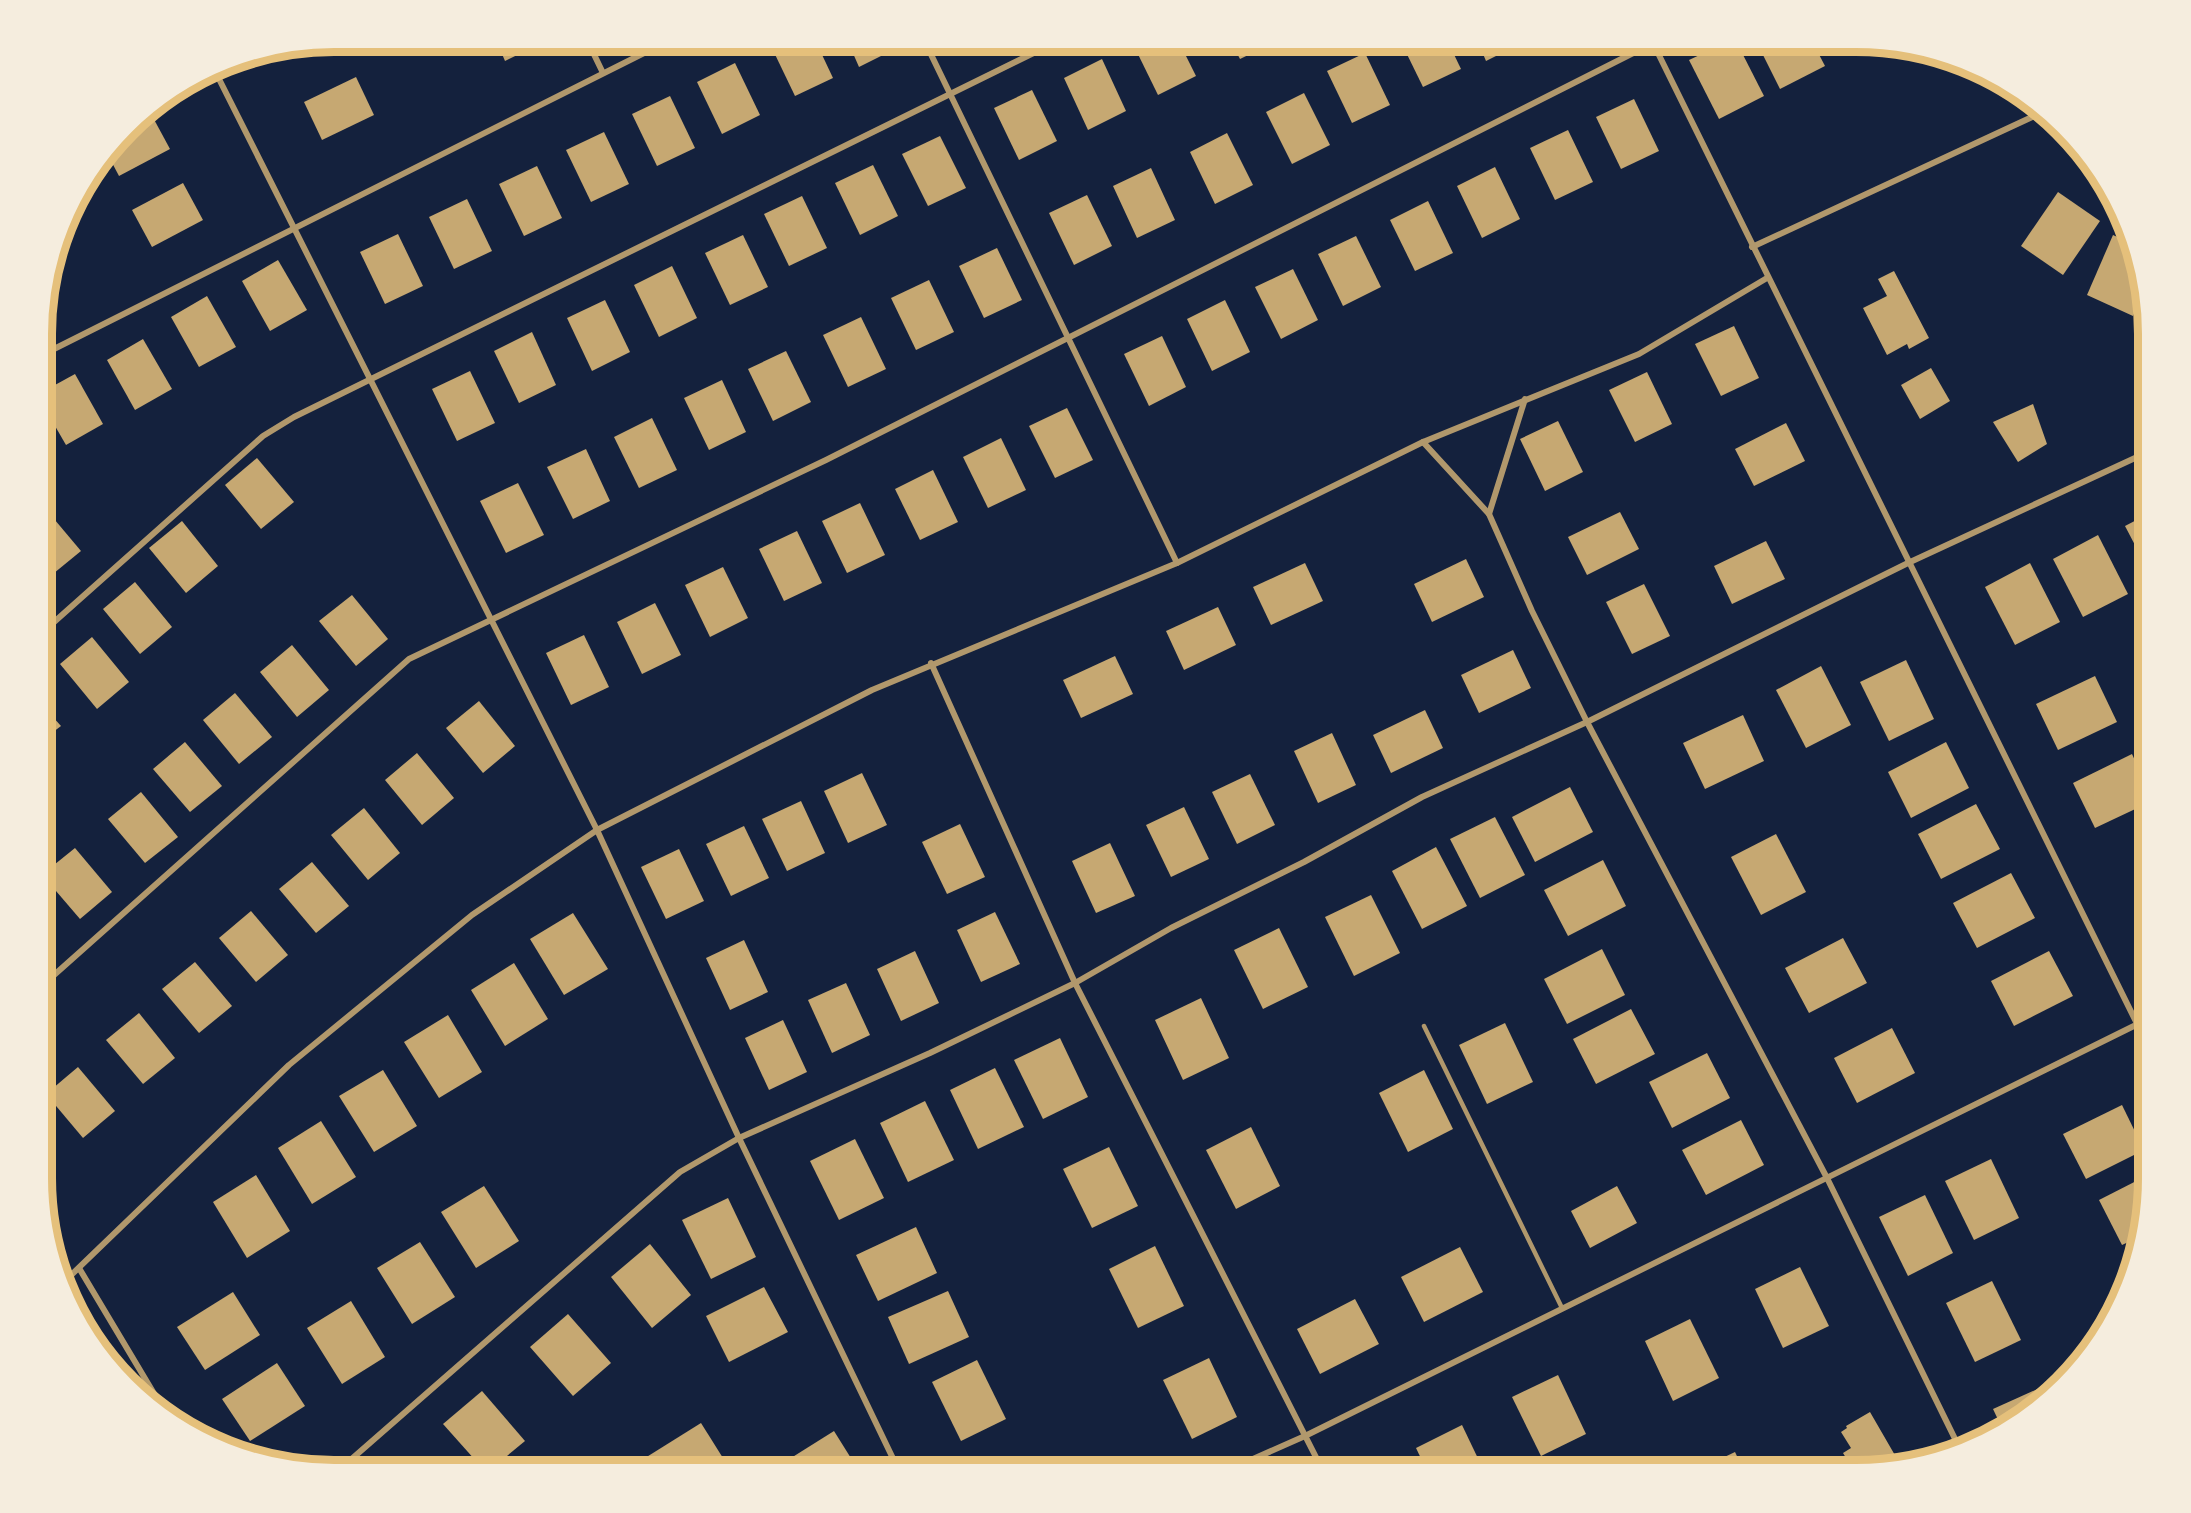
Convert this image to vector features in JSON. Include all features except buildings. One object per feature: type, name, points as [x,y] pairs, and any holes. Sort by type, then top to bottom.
[{"type":"street","points":[[593,52],[603,74]]},
{"type":"street","points":[[52,350],[295,226],[646,52]]},
{"type":"street","points":[[930,52],[1177,563]]},
{"type":"street","points":[[52,624],[263,436],[294,417],[1036,52]]},
{"type":"street","points":[[52,977],[409,659],[826,460],[1636,52]]},
{"type":"street","points":[[1251,1460],[1305,1436],[2138,1024],[1767,278],[1658,52]]},
{"type":"street","points":[[219,78],[597,830],[739,1138],[894,1460]]},
{"type":"street","points":[[1752,247],[2035,116]]},
{"type":"street","points":[[70,1276],[289,1065],[472,915],[597,830],[805,723],[931,663],[1177,563],[1423,442],[1639,354],[1767,278]]},
{"type":"street","points":[[1489,514],[1525,399]]},
{"type":"street","points":[[1423,442],[1489,514],[1532,611],[1587,722],[1827,1178],[1957,1442]]},
{"type":"street","points":[[350,1460],[680,1172],[739,1138],[930,1053],[1075,982],[1170,928],[1304,862],[1422,797],[1587,722],[1908,563],[2138,457]]},
{"type":"street","points":[[931,663],[1075,982],[1317,1460]]},
{"type":"street","points":[[79,1268],[156,1397]]},
{"type":"lane","points":[[1424,1026],[1562,1308]]}]
